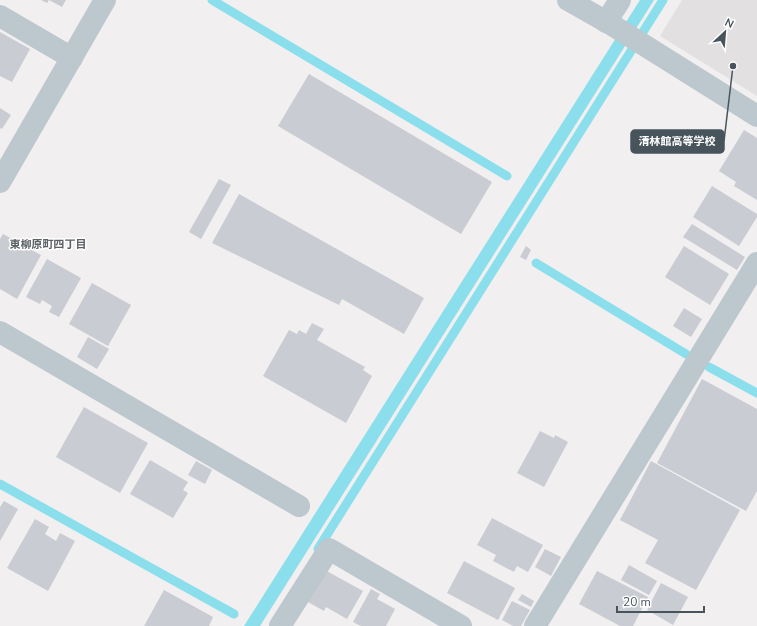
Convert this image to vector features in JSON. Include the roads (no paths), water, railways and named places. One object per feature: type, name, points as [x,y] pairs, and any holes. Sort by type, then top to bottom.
[{"type":"street","points":[[0,182],[105,0]]},
{"type":"street","points":[[568,0],[647,47],[757,116]]},
{"type":"street","points":[[609,24],[620,0]]},
{"type":"street","points":[[0,16],[72,58]]},
{"type":"street","points":[[535,626],[757,263]]},
{"type":"street","points":[[0,332],[299,506]]},
{"type":"street","points":[[280,626],[329,549],[461,626]]},
{"type":"water","points":[[640,0],[654,0],[260,626],[244,626]]},
{"type":"waterway","points":[[212,0],[507,176]]},
{"type":"waterway","points":[[318,549],[663,0]]},
{"type":"waterway","points":[[536,263],[686,354]]},
{"type":"waterway","points":[[709,367],[757,393]]},
{"type":"waterway","points":[[0,484],[234,614]]},
{"type":"place","name":"清林館高等学校","points":[[733,66]]},
{"type":"district","name":"東柳原町四丁目","points":[[48,244]]}]
